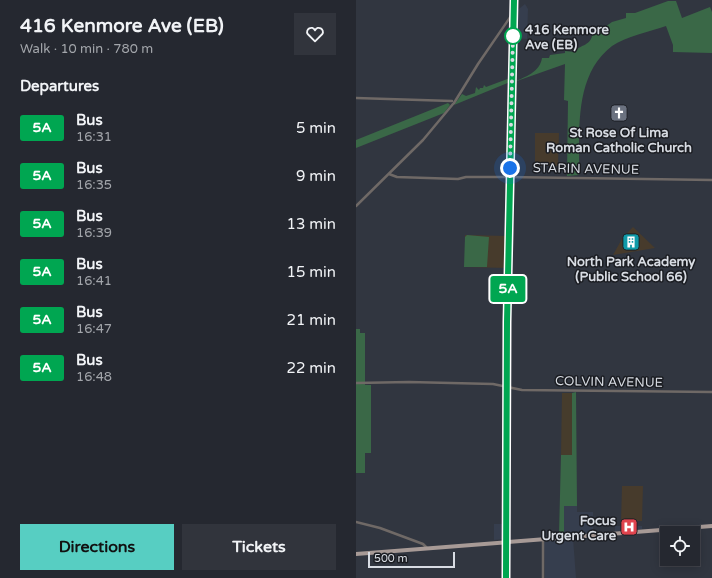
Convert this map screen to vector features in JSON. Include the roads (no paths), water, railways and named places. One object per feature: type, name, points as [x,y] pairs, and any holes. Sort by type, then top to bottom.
[{"type":"main road","points":[[506,542],[510,177],[514,0]]},
{"type":"main road","points":[[356,554],[712,526]]},
{"type":"street","points":[[356,206],[425,138],[448,111],[514,12]]},
{"type":"street","points":[[356,98],[448,100],[452,103]]},
{"type":"street","name":"STARIN AVENUE","points":[[389,174],[397,178],[458,179],[466,177],[510,177],[712,180]]},
{"type":"street","name":"COLVIN AVENUE","points":[[356,383],[466,383],[493,384],[538,390],[712,392]]},
{"type":"street","points":[[356,522],[380,528],[424,545],[427,548]]},
{"type":"street","points":[[543,539],[543,578]]},
{"type":"street","points":[[506,542],[506,578]]},
{"type":"place","name":"416 Kenmore Ave (EB)","points":[[513,36]]},
{"type":"place","name":"St Rose Of Lima Roman Catholic Church","points":[[619,113]]},
{"type":"place","name":"North Park Academy (Public School 66)","points":[[631,242]]},
{"type":"place","name":"Focus Urgent Care","points":[[629,527]]}]
